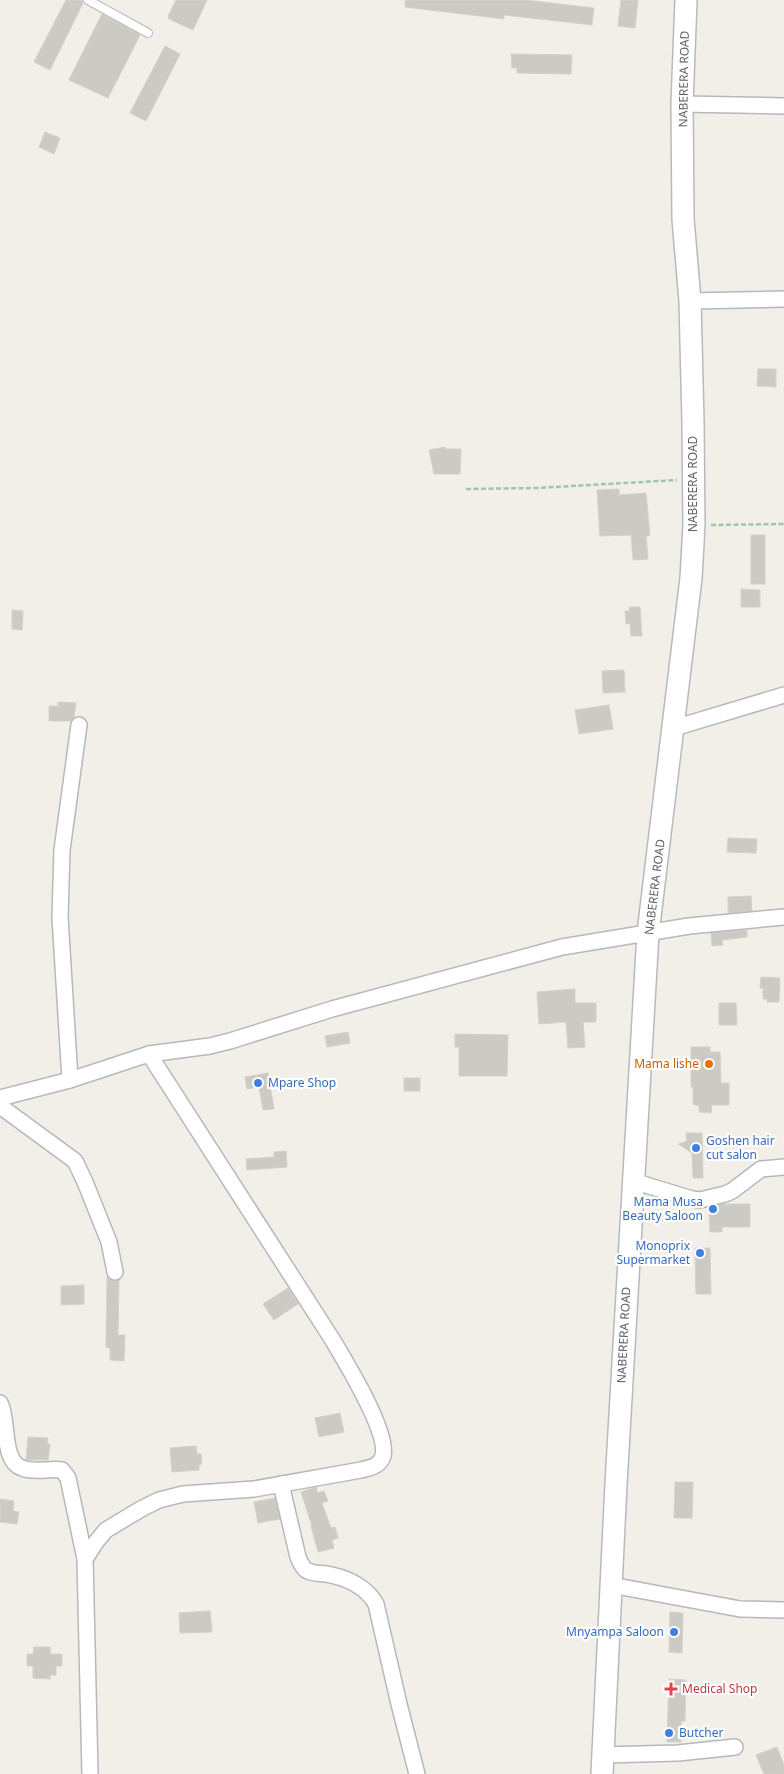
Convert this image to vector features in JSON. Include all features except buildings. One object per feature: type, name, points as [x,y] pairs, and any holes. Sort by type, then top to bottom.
[{"type":"street","name":"NABERERA ROAD","points":[[602,1765],[648,933],[691,578],[694,526],[690,301],[683,219],[682,104],[686,0]]},
{"type":"street","points":[[682,104],[784,106]]},
{"type":"street","points":[[690,301],[784,299]]},
{"type":"street","points":[[674,728],[784,695]]},
{"type":"street","points":[[70,1080],[60,917],[62,850],[79,725]]},
{"type":"street","points":[[0,1098],[70,1080],[150,1054],[230,1042],[332,1009],[562,947],[689,926],[784,917]]},
{"type":"street","points":[[85,1559],[106,1530],[159,1500],[183,1494],[254,1489],[373,1467],[383,1458],[382,1439],[353,1374],[150,1054]]},
{"type":"street","points":[[0,1106],[75,1161],[86,1182],[109,1242],[115,1272]]},
{"type":"street","points":[[633,1181],[692,1200],[700,1200],[732,1191],[761,1169],[784,1167]]},
{"type":"street","points":[[0,1402],[12,1461],[21,1468],[39,1471],[59,1469],[66,1474],[85,1559],[90,1774]]},
{"type":"street","points":[[281,1484],[298,1557],[303,1568],[311,1572],[331,1575],[353,1583],[368,1592],[376,1604],[417,1774]]},
{"type":"street","points":[[611,1585],[740,1609],[784,1610]]},
{"type":"street","points":[[602,1765],[678,1753],[735,1747]]},
{"type":"lane","points":[[88,0],[148,33]]},
{"type":"path","points":[[466,489],[537,488],[694,479]]},
{"type":"path","points":[[694,526],[784,524]]},
{"type":"place","name":"Mama lishe","points":[[709,1064]]},
{"type":"place","name":"Mpare Shop","points":[[258,1083]]},
{"type":"place","name":"Goshen hair cut salon","points":[[696,1148]]},
{"type":"place","name":"Mama Musa Beauty Saloon","points":[[713,1209]]},
{"type":"place","name":"Monoprix Supermarket","points":[[700,1253]]},
{"type":"place","name":"Mnyampa Saloon","points":[[674,1632]]},
{"type":"place","name":"Medical Shop","points":[[671,1689]]},
{"type":"place","name":"Butcher","points":[[669,1733]]}]
